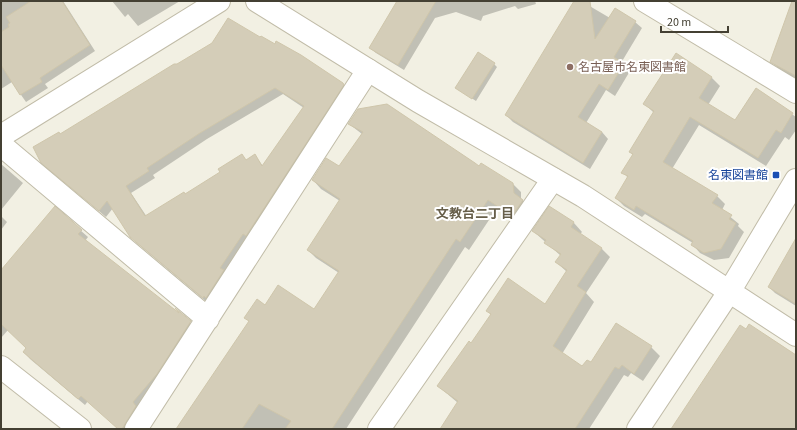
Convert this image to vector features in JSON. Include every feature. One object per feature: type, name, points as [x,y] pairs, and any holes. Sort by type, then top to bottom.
[{"type":"street","points":[[1,136],[220,1]]},
{"type":"street","points":[[257,1],[418,101],[583,196],[796,335]]},
{"type":"street","points":[[645,1],[796,92]]},
{"type":"street","points":[[136,429],[368,70]]},
{"type":"street","points":[[1,145],[208,319]]},
{"type":"street","points":[[379,429],[553,178]]},
{"type":"street","points":[[638,429],[729,292],[796,180]]},
{"type":"street","points":[[1,367],[80,429]]},
{"type":"building","points":[[31,1],[62,1],[90,45],[40,78],[42,82],[20,95],[1,65],[1,32],[9,27],[8,24],[10,23],[6,17]]},
{"type":"building","points":[[397,1],[436,1],[398,65],[369,48]]},
{"type":"building","points":[[574,1],[590,1],[595,39],[615,8],[636,21],[614,57],[624,64],[608,90],[599,84],[578,117],[602,132],[583,163],[505,115]]},
{"type":"building","points":[[792,1],[796,1],[796,76],[770,62]]},
{"type":"building","points":[[228,18],[260,37],[261,36],[275,44],[276,41],[301,55],[344,85],[246,236],[243,234],[220,268],[224,270],[206,298],[204,296],[203,298],[130,237],[107,201],[99,211],[41,163],[33,147],[59,132],[60,134],[174,64],[177,64],[212,43]],"holes":[[[275,88],[304,106],[262,166],[255,154],[246,160],[242,154],[218,169],[220,172],[185,194],[184,192],[145,216],[126,186],[149,171],[147,168],[200,133]]]},
{"type":"building","points":[[478,52],[495,63],[472,99],[455,88]]},
{"type":"building","points":[[676,53],[712,77],[699,98],[735,120],[756,88],[793,113],[781,133],[776,130],[758,158],[690,117],[663,162],[718,195],[712,203],[732,215],[729,219],[736,223],[721,249],[704,253],[691,245],[693,241],[636,206],[634,210],[615,198],[628,176],[621,173],[633,154],[629,152],[654,111],[643,104]]},
{"type":"building","points":[[387,104],[479,166],[481,163],[513,183],[514,193],[523,200],[512,216],[488,200],[460,242],[456,239],[332,429],[285,429],[291,421],[259,404],[242,429],[176,429],[249,321],[244,318],[257,299],[265,305],[278,285],[314,309],[339,271],[307,250],[340,199],[312,180],[326,158],[339,166],[363,132],[348,124],[358,109]]},
{"type":"building","points":[[55,206],[82,230],[78,234],[191,321],[157,374],[133,402],[136,406],[122,429],[118,429],[81,396],[78,399],[23,352],[26,348],[1,324],[1,270]]},
{"type":"building","points":[[549,206],[574,222],[571,227],[602,248],[577,286],[586,292],[553,346],[582,366],[587,360],[591,362],[616,323],[652,346],[634,374],[622,365],[619,369],[615,367],[575,429],[440,429],[458,401],[437,386],[469,341],[471,343],[491,314],[486,311],[508,278],[545,304],[567,270],[555,262],[561,254],[544,243],[546,240],[532,231]]},
{"type":"building","points":[[796,238],[796,304],[768,287]]},
{"type":"building","points":[[749,324],[796,355],[796,429],[671,429],[740,325],[746,329]]},
{"type":"place","name":"名古屋市名東図書館","points":[[570,67]]},
{"type":"place","name":"名東図書館","points":[[776,175]]},
{"type":"district","name":"文教台二丁目","points":[[475,214]]}]
